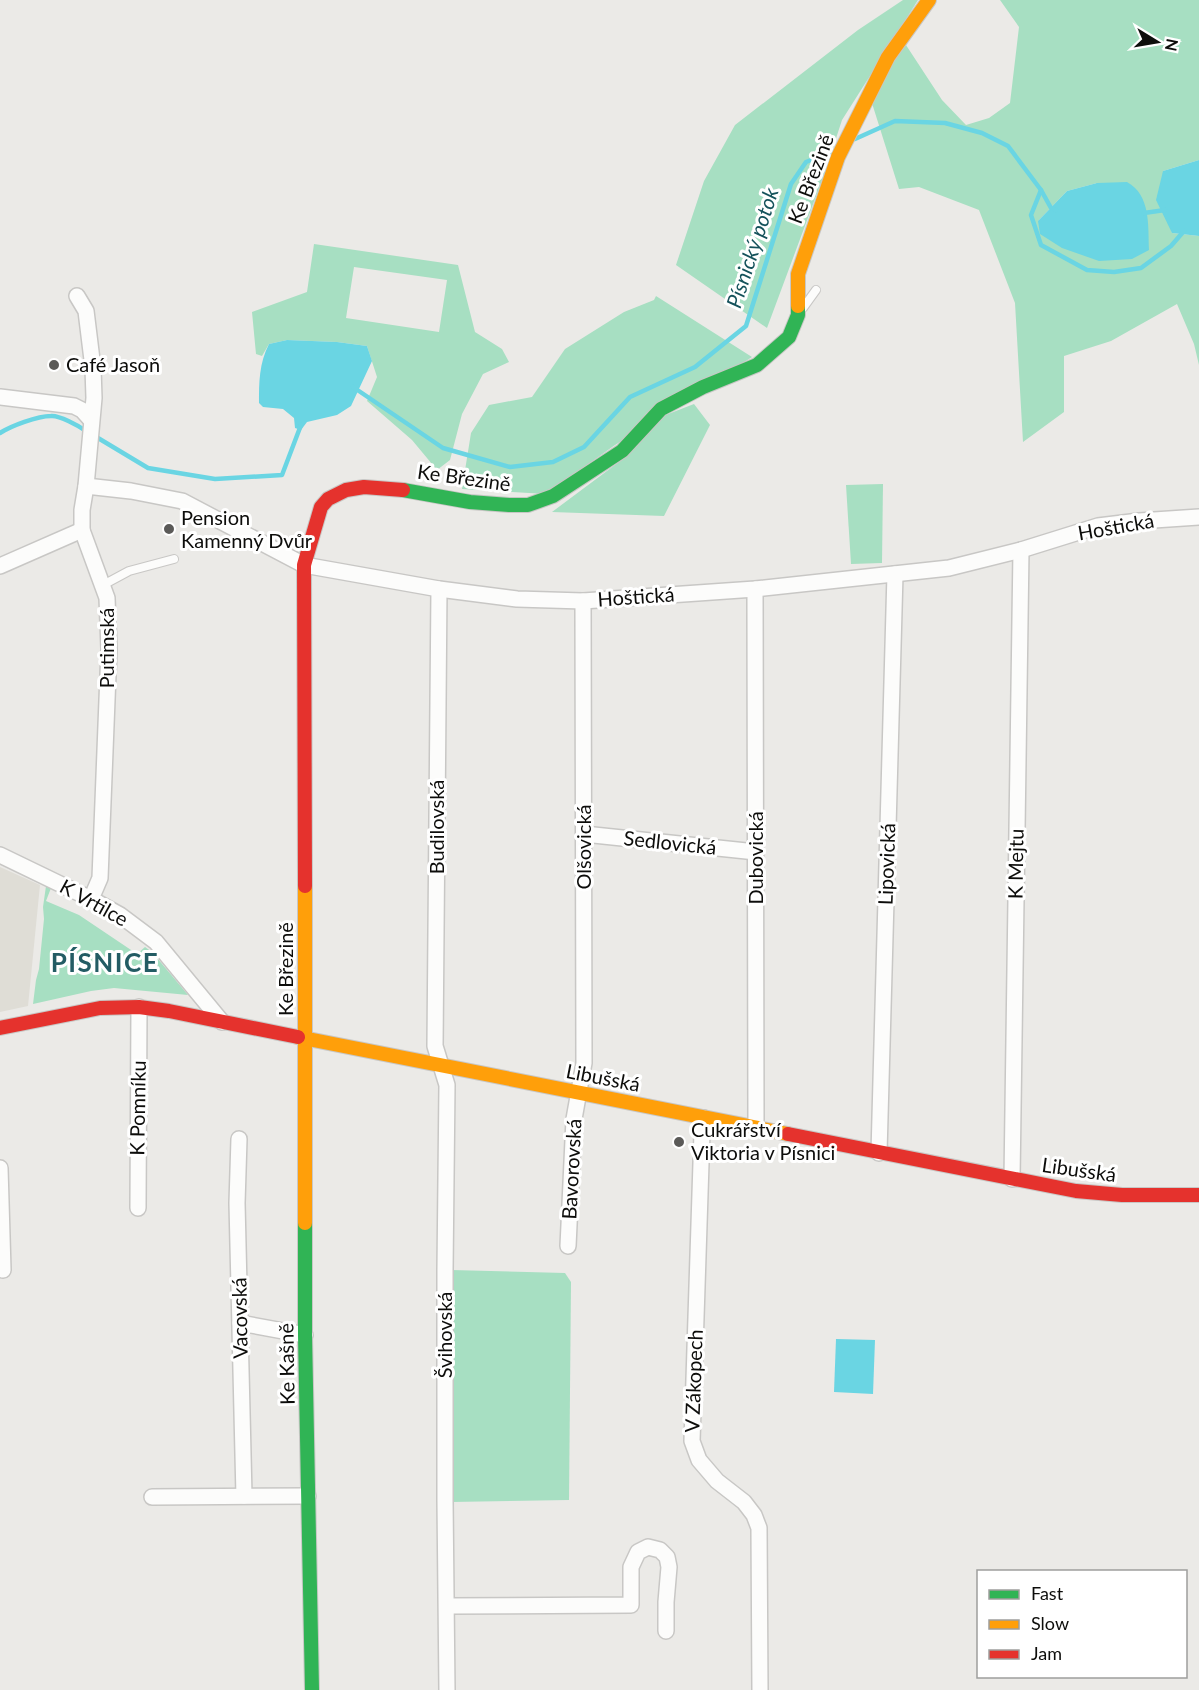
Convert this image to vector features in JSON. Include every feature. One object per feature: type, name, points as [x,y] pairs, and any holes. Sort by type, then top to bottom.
[{"type":"street","name":"Ke Březině","points":[[306,1037],[304,565],[321,507],[336,494],[364,487],[392,488],[470,502],[528,505],[553,496],[622,451],[661,409],[703,387],[757,365],[789,337],[798,315],[798,274],[838,158],[888,57],[929,0]]},
{"type":"street","name":"Putimská","points":[[77,296],[86,311],[94,398],[82,510],[82,530],[107,598],[109,649],[100,879],[91,899]]},
{"type":"street","points":[[0,397],[74,406],[82,410],[90,429]]},
{"type":"street","name":"Hoštická","points":[[86,486],[131,491],[182,501],[304,565],[439,589],[517,599],[583,601],[755,589],[948,568],[1021,550],[1098,526],[1199,517]]},
{"type":"street","points":[[0,567],[82,530]]},
{"type":"street","name":"K Mejtu","points":[[1012,1179],[1021,550]]},
{"type":"street","name":"Lipovická","points":[[879,1153],[895,574]]},
{"type":"street","name":"Budilovská","points":[[439,589],[435,1046],[440,1065]]},
{"type":"street","name":"Dubovická","points":[[755,589],[756,1128]]},
{"type":"street","name":"Olšovická","points":[[578,1093],[584,1063],[583,601]]},
{"type":"street","name":"Sedlovická","points":[[584,834],[756,852]]},
{"type":"street","name":"K Vrtilce","points":[[0,855],[120,915],[156,942],[222,1022]]},
{"type":"street","name":"Libušská","points":[[0,1029],[100,1008],[139,1007],[170,1011],[1012,1179],[1102,1195],[1149,1197],[1199,1195]]},
{"type":"street","name":"K Pomníku","points":[[138,1208],[139,1007]]},
{"type":"street","name":"Ke Kašně","points":[[306,1037],[305,1335],[312,1690]]},
{"type":"street","name":"Švihovská","points":[[440,1065],[447,1085],[444,1270],[447,1690]]},
{"type":"street","name":"Bavorovská","points":[[568,1246],[574,1119],[578,1093]]},
{"type":"street","name":"V Zákopech","points":[[704,1118],[701,1143],[692,1441],[699,1460],[717,1482],[744,1502],[754,1515],[759,1528],[760,1690]]},
{"type":"street","name":"Vacovská","points":[[239,1139],[237,1203],[244,1496]]},
{"type":"street","points":[[0,1168],[3,1270]]},
{"type":"street","points":[[240,1323],[305,1335]]},
{"type":"street","points":[[153,1497],[308,1496]]},
{"type":"street","points":[[447,1606],[631,1605],[631,1567],[638,1552],[648,1547],[660,1550],[667,1557],[669,1567],[666,1631]]},
{"type":"lane","points":[[798,315],[816,290]]},
{"type":"lane","points":[[103,585],[129,570],[174,559]]},
{"type":"shaded area","points":[[0,867],[40,885],[28,1006],[0,1012]]},
{"type":"green space","points":[[903,0],[918,0],[842,120],[767,328],[676,265],[704,181],[735,125],[858,30]]},
{"type":"green space","points":[[1000,0],[1199,0],[1199,160],[1163,171],[1172,233],[1199,236],[1199,365],[1194,344],[1177,304],[1111,341],[1064,356],[1064,412],[1023,442],[1015,303],[979,210],[919,187],[899,189],[871,100],[904,42],[942,100],[966,125],[989,118],[1010,103],[1019,27]],"holes":[[[1097,183],[1038,221],[1067,191]]]},
{"type":"green space","points":[[314,244],[458,265],[475,332],[502,349],[509,362],[483,374],[462,414],[450,460],[437,470],[412,440],[367,401],[377,377],[367,346],[287,340],[269,344],[262,356],[256,354],[252,312],[307,292]],"holes":[[[354,267],[447,280],[439,332],[346,318]]]},
{"type":"green space","points":[[656,296],[752,357],[615,445],[546,494],[462,489],[471,433],[489,405],[532,397],[565,349],[624,312],[654,300]]},
{"type":"green space","points":[[694,404],[710,425],[664,516],[552,512],[623,459],[663,416]]},
{"type":"green space","points":[[883,484],[882,563],[851,564],[846,485]]},
{"type":"green space","points":[[46,886],[51,888],[46,901],[79,915],[137,954],[145,947],[152,952],[188,995],[114,988],[33,1004],[39,969]]},
{"type":"green space","points":[[451,1270],[565,1273],[571,1282],[569,1500],[451,1502]]},
{"type":"water","points":[[1199,160],[1199,236],[1172,233],[1156,200],[1163,171]]},
{"type":"water","points":[[1127,182],[1140,195],[1147,212],[1149,250],[1132,259],[1099,261],[1062,248],[1040,234],[1038,221],[1067,191],[1097,183]]},
{"type":"water","points":[[287,340],[367,346],[372,361],[351,406],[337,415],[307,422],[301,430],[295,428],[294,418],[283,409],[263,407],[259,403],[260,373],[269,344]]},
{"type":"water","points":[[836,1339],[875,1340],[873,1394],[834,1392]]},
{"type":"waterway","name":"Písnický potok","points":[[855,139],[895,121],[945,123],[982,133],[1008,146],[1041,190],[1051,208],[1056,210]]},
{"type":"waterway","name":"Písnický potok","points":[[353,387],[443,448],[510,467],[553,462],[584,447],[630,397],[695,367],[746,326],[791,184],[806,162],[832,152]]},
{"type":"waterway","points":[[1041,190],[1031,215],[1041,245],[1087,270],[1114,272],[1141,268],[1171,246],[1184,231]]},
{"type":"waterway","name":"Písnický potok","points":[[1144,213],[1165,210]]},
{"type":"waterway","name":"Písnický potok","points":[[0,433],[24,422],[51,416],[64,419],[86,431]]},
{"type":"waterway","name":"Písnický potok","points":[[93,435],[148,468],[215,479],[282,475],[301,425]]},
{"type":"traffic: fast","points":[[403,490],[470,502],[509,505],[528,505],[553,496],[622,451],[661,409],[703,387],[757,365],[789,337],[798,315],[798,306]]},
{"type":"traffic: fast","points":[[305,1223],[312,1690]]},
{"type":"traffic: slow","points":[[798,306],[798,274],[838,157],[888,57],[929,0]]},
{"type":"traffic: slow","points":[[305,886],[305,1223]]},
{"type":"traffic: slow","points":[[298,1037],[788,1134]]},
{"type":"traffic: jam","points":[[305,886],[304,565],[321,507],[328,499],[346,490],[364,487],[403,490]]},
{"type":"traffic: jam","points":[[0,1028],[100,1008],[139,1007],[298,1037]]},
{"type":"traffic: jam","points":[[788,1134],[1076,1191],[1122,1195],[1199,1195]]},
{"type":"place","name":"Café Jasoň","points":[[54,365]]},
{"type":"place","name":"Pension Kamenný Dvůr","points":[[169,529]]},
{"type":"place","name":"Cukrářství Viktoria v Písnici","points":[[679,1142]]},
{"type":"district","name":"PÍSNICE","points":[[105,963]]}]
